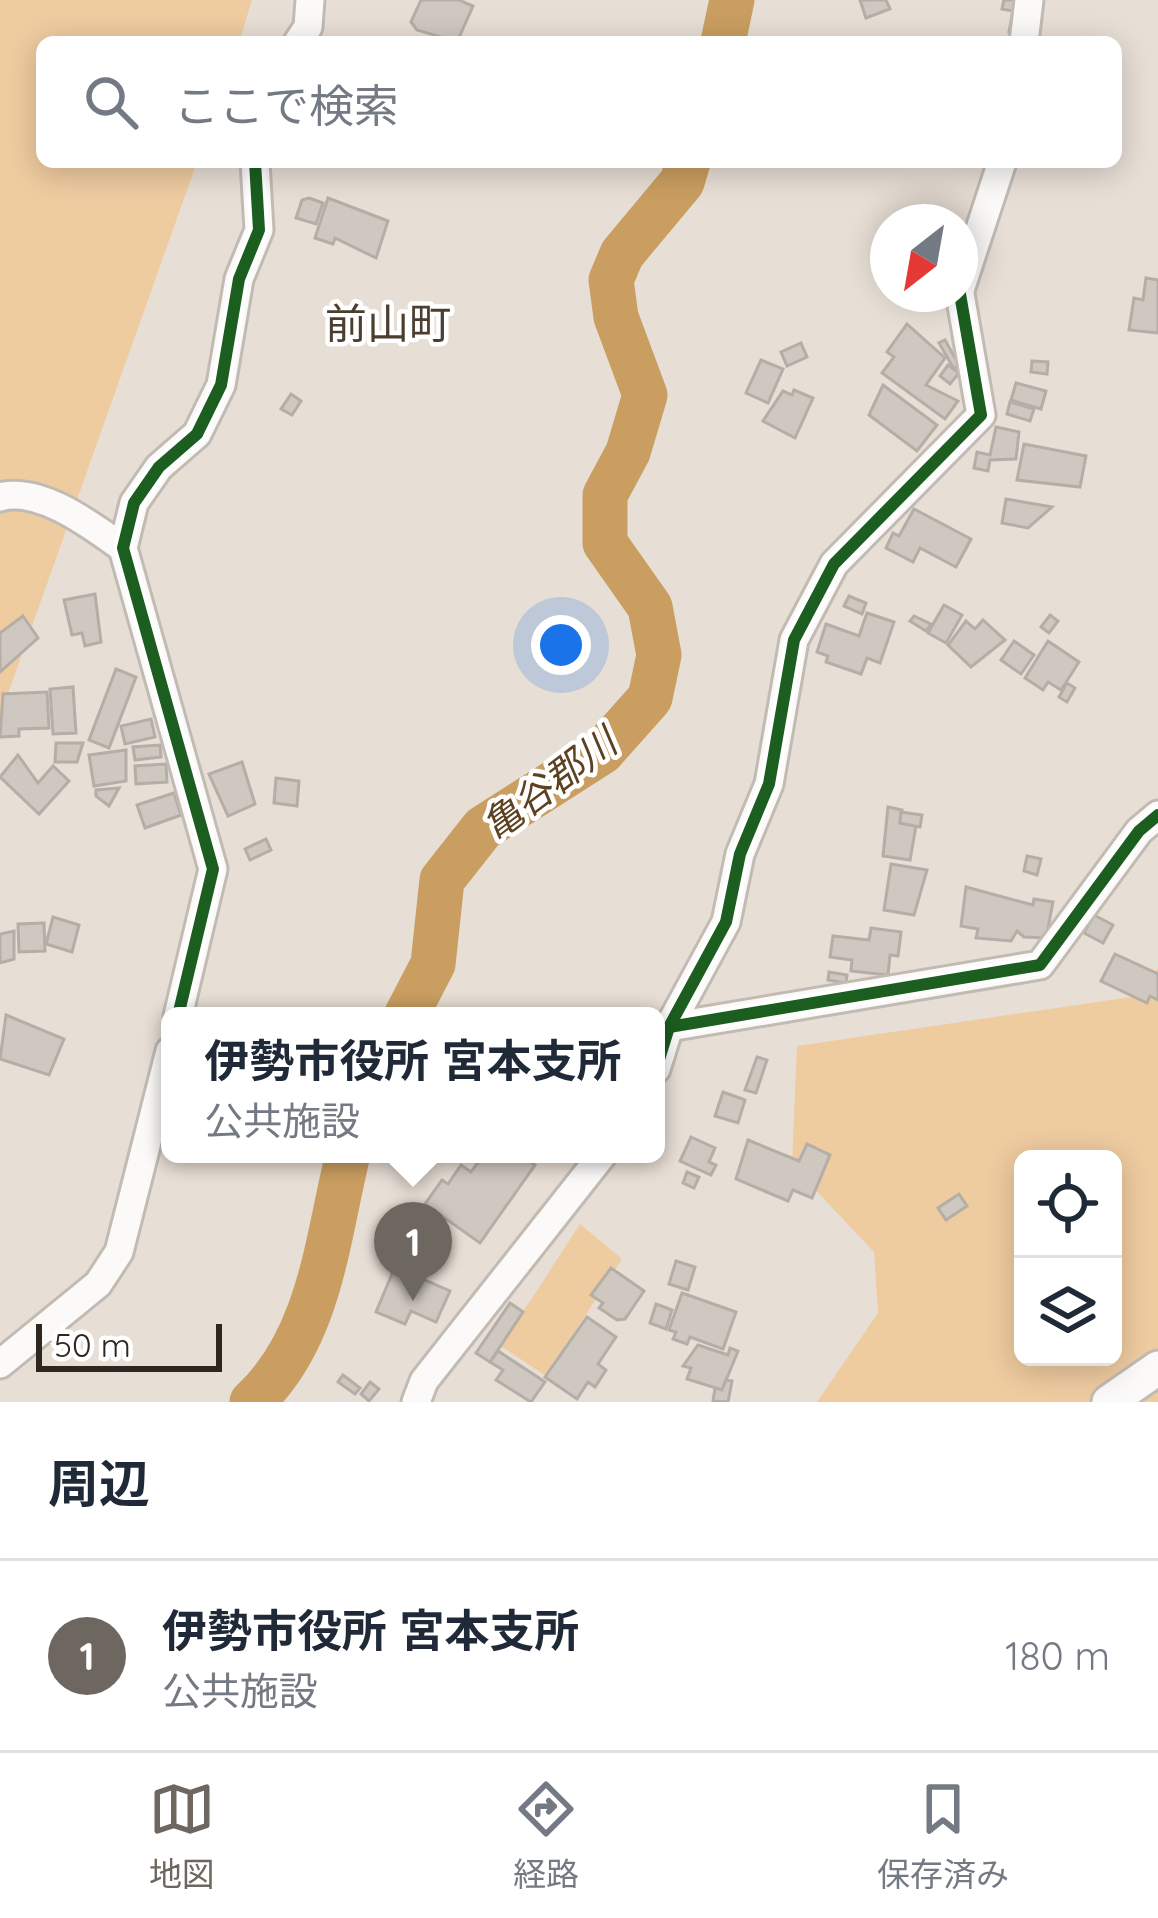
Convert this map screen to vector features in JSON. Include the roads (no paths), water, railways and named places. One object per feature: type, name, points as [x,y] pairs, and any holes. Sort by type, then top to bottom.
[{"type":"street","points":[[302,36],[308,27],[310,0]]},
{"type":"street","points":[[1025,36],[1029,0]]},
{"type":"street","points":[[180,1007],[213,869],[123,548],[134,503],[159,467],[197,434],[221,385],[239,279],[259,230],[255,168]]},
{"type":"street","points":[[978,236],[1000,168]]},
{"type":"street","points":[[665,1041],[726,922],[740,854],[769,784],[794,640],[834,564],[981,415],[963,312]]},
{"type":"street","points":[[0,496],[24,496],[80,518],[123,548]]},
{"type":"street","points":[[669,1028],[1040,965],[1139,831],[1158,814]]},
{"type":"street","points":[[0,1364],[98,1284],[119,1252],[161,1086]]},
{"type":"street","points":[[416,1402],[424,1381],[596,1163]]},
{"type":"street","points":[[1109,1402],[1158,1368]]},
{"type":"waterway","name":"亀谷郡川","points":[[724,36],[732,0]]},
{"type":"waterway","name":"亀谷郡川","points":[[411,1007],[433,964],[442,880],[483,828],[602,752],[650,698],[659,655],[650,607],[605,543],[605,495],[628,452],[645,395],[616,317],[611,280],[622,254],[682,182],[686,168]]},
{"type":"waterway","name":"亀谷郡川","points":[[252,1402],[275,1377],[307,1319],[346,1163]]},
{"type":"place","name":"伊勢市役所 宮本支所","points":[[413,1301]]},
{"type":"district","name":"前山町","points":[[388,324]]}]
